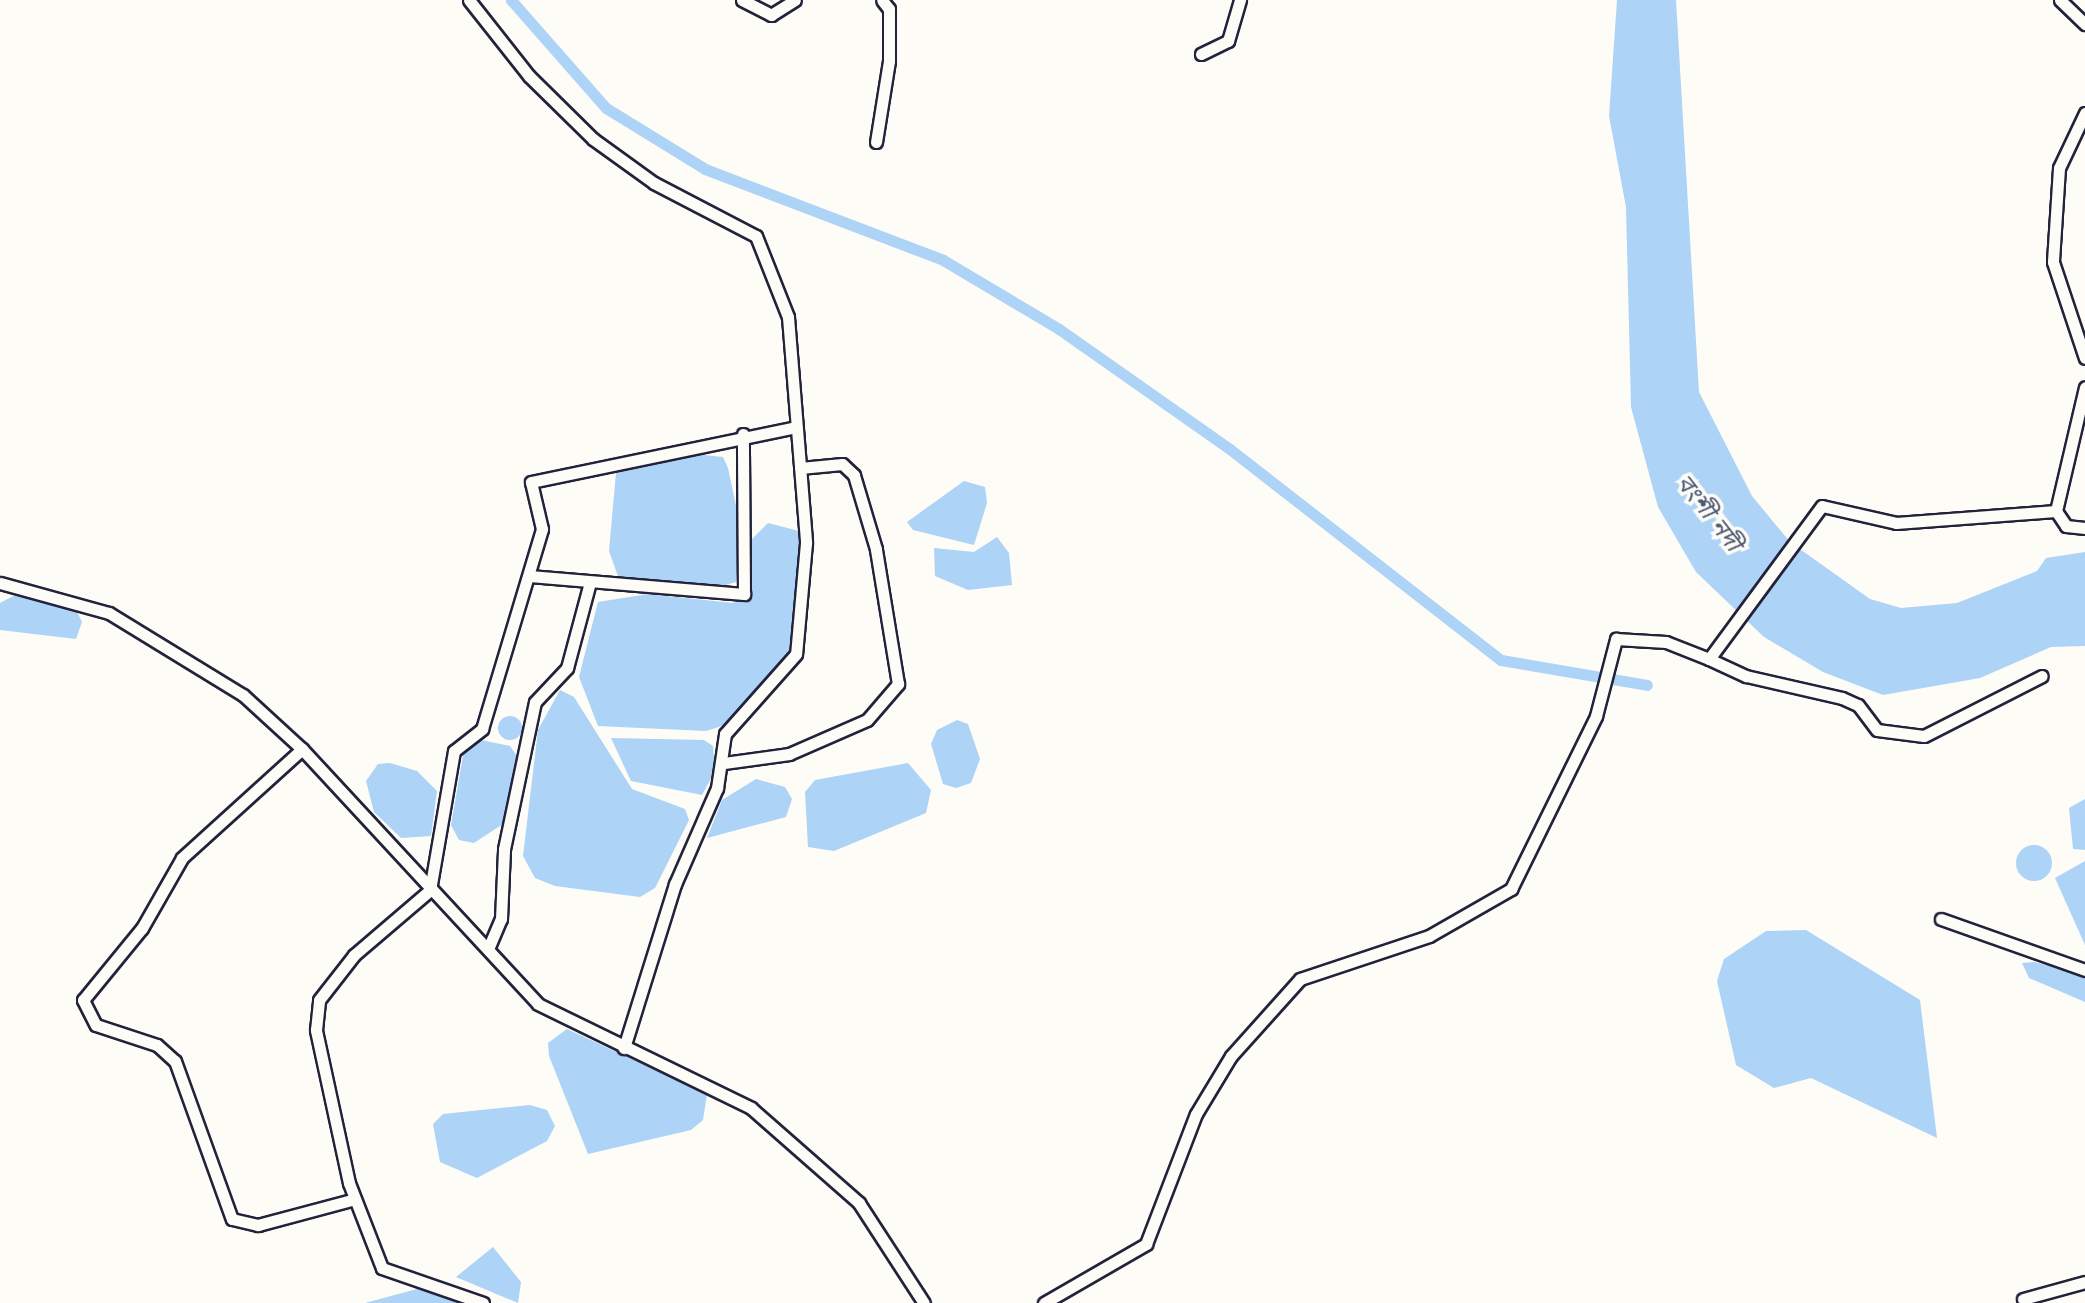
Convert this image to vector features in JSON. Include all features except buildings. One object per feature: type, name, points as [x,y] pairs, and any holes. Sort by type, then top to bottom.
[{"type":"street","points":[[469,0],[529,76],[593,139],[654,183],[756,236],[785,302],[806,577],[796,654],[725,734],[724,763],[645,968],[624,1048]]},
{"type":"street","points":[[742,0],[771,15],[795,0]]},
{"type":"street","points":[[876,142],[889,61],[889,9],[882,0]]},
{"type":"street","points":[[1201,54],[1228,41],[1240,0]]},
{"type":"street","points":[[2060,0],[2085,24]]},
{"type":"street","points":[[2085,113],[2059,168],[2053,262],[2085,358]]},
{"type":"street","points":[[2085,387],[2056,511],[2066,526],[2085,528]]},
{"type":"street","points":[[483,1303],[382,1268],[355,1199],[316,1030],[319,1000],[354,955],[430,890],[454,751],[482,729],[490,686],[529,576],[542,529],[531,482],[591,475],[613,462],[684,447],[710,449],[743,434],[796,427]]},
{"type":"street","points":[[529,576],[589,586],[744,594],[743,434]]},
{"type":"street","points":[[724,763],[789,754],[867,720],[898,684],[876,549],[854,475],[842,464],[800,468]]},
{"type":"street","points":[[1711,655],[1822,506],[1896,523],[2056,511]]},
{"type":"street","points":[[0,583],[109,613],[168,643],[243,695],[302,749],[538,1004],[624,1048],[708,1084],[787,1136],[859,1203],[924,1303]]},
{"type":"street","points":[[488,949],[501,919],[504,849],[535,702],[567,668],[589,586]]},
{"type":"street","points":[[1044,1303],[1146,1244],[1196,1114],[1231,1056],[1300,979],[1337,961],[1429,936],[1511,889],[1596,716],[1622,635],[1711,655],[1746,676],[1842,698],[1858,705],[1877,730],[1924,736],[2042,676]]},
{"type":"street","points":[[302,749],[182,858],[142,928],[83,1000],[96,1025],[157,1045],[175,1061],[232,1219],[258,1225],[355,1199]]},
{"type":"street","points":[[1941,919],[2085,970]]},
{"type":"street","points":[[2023,1299],[2085,1282]]},
{"type":"water","name":"বংশী নদী","points":[[1617,0],[1676,0],[1699,392],[1752,496],[1790,542],[1870,599],[1901,608],[1957,603],[2037,571],[2046,558],[2085,552],[2085,646],[2051,647],[1980,678],[1883,695],[1823,672],[1764,637],[1696,572],[1658,507],[1631,407],[1626,207],[1609,116]]},
{"type":"water","points":[[684,453],[723,457],[728,468],[742,534],[736,582],[719,587],[619,579],[609,551],[616,473]]},
{"type":"water","points":[[964,481],[985,487],[987,503],[974,545],[913,530],[907,522]]},
{"type":"water","points":[[768,523],[799,531],[805,548],[791,653],[725,725],[706,731],[598,726],[579,677],[598,602],[648,594],[733,603],[750,597],[752,539]]},
{"type":"water","points":[[997,537],[1009,553],[1012,585],[968,590],[935,576],[934,548],[974,552]]},
{"type":"water","points":[[17,594],[76,610],[82,622],[76,639],[0,630],[0,603]]},
{"type":"water","points":[[560,690],[574,697],[632,789],[685,809],[689,820],[655,888],[640,897],[555,886],[535,878],[523,856],[538,730]]},
{"type":"water","points":[[510,716],[518,720],[522,728],[518,736],[510,740],[502,736],[498,728],[502,720]]},
{"type":"water","points":[[957,720],[968,724],[980,759],[971,783],[956,788],[943,784],[931,744],[937,730]]},
{"type":"water","points":[[611,738],[704,740],[713,746],[715,771],[702,795],[631,781]]},
{"type":"water","points":[[481,740],[510,746],[521,762],[503,824],[474,843],[459,840],[451,825],[464,750]]},
{"type":"water","points":[[390,763],[417,771],[437,791],[431,836],[401,838],[374,812],[366,781],[378,764]]},
{"type":"water","points":[[908,763],[931,790],[926,813],[834,851],[808,847],[805,792],[815,780]]},
{"type":"water","points":[[756,779],[785,787],[792,799],[786,817],[707,838],[722,800]]},
{"type":"water","points":[[2085,799],[2085,850],[2073,849],[2069,808]]},
{"type":"water","points":[[2034,845],[2046,851],[2052,863],[2046,875],[2034,881],[2022,875],[2016,863],[2022,851]]},
{"type":"water","points":[[2085,861],[2085,945],[2055,878]]},
{"type":"water","points":[[1806,930],[1920,1000],[1937,1138],[1811,1078],[1774,1088],[1736,1065],[1717,981],[1724,959],[1766,931]]},
{"type":"water","points":[[2034,962],[2085,975],[2085,1002],[2029,978],[2022,963]]},
{"type":"water","points":[[567,1029],[707,1094],[703,1120],[691,1130],[588,1154],[549,1056],[548,1043]]},
{"type":"water","points":[[530,1105],[547,1110],[555,1126],[547,1141],[477,1178],[440,1162],[433,1124],[443,1114]]},
{"type":"water","points":[[493,1247],[521,1282],[518,1303],[456,1277]]},
{"type":"water","points":[[417,1289],[434,1291],[469,1303],[365,1303]]},
{"type":"waterway","points":[[511,0],[606,108],[705,169],[943,260],[1059,329],[1231,450],[1501,660],[1647,685]]}]
